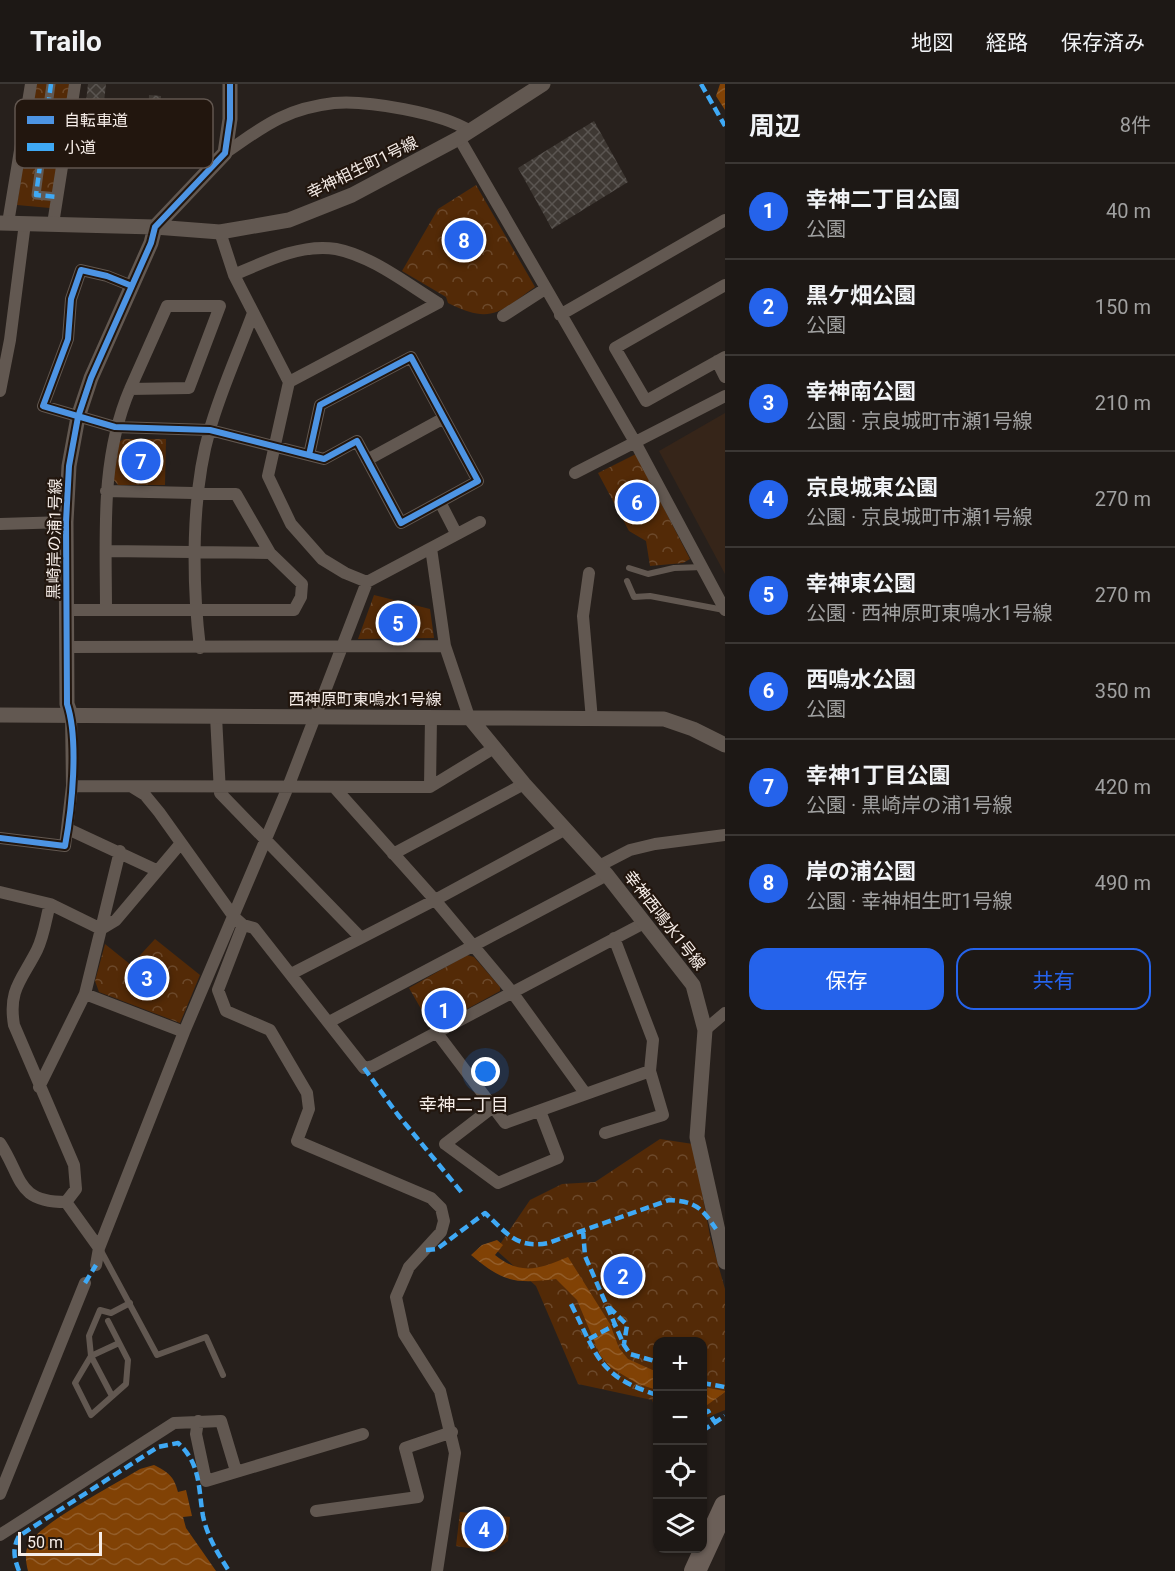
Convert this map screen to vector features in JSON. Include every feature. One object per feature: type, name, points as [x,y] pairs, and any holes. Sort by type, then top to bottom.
[{"type":"highway","points":[[695,1571],[725,1506]]},
{"type":"highway","points":[[712,1571],[725,1539]]},
{"type":"street","points":[[28,99],[31,84]]},
{"type":"street","points":[[49,99],[51,84]]},
{"type":"street","points":[[73,99],[75,84]]},
{"type":"street","points":[[225,153],[230,119],[230,84]]},
{"type":"street","name":"幸神相生町1号線","points":[[4,223],[155,227],[220,232],[290,220],[320,210],[464,134],[543,84]]},
{"type":"street","points":[[225,153],[280,118],[303,109],[335,103],[416,112],[457,123],[545,289],[634,442],[704,567],[725,610]]},
{"type":"street","name":"黒崎岸の浦1号線","points":[[213,166],[225,153]]},
{"type":"street","points":[[4,223],[15,166]]},
{"type":"street","points":[[40,168],[36,195],[58,197]]},
{"type":"street","points":[[53,224],[62,168]]},
{"type":"street","name":"黒崎岸の浦1号線","points":[[71,716],[67,704],[66,522],[69,466],[78,417],[91,378],[151,243],[155,227],[211,168]]},
{"type":"street","points":[[560,315],[725,220]]},
{"type":"street","points":[[0,391],[10,340],[25,223]]},
{"type":"street","points":[[220,232],[234,275],[289,382],[268,476],[291,524],[322,559],[345,573],[367,582]]},
{"type":"street","points":[[234,275],[264,262],[301,251],[334,249],[349,252],[376,266],[438,303],[289,382]]},
{"type":"street","points":[[132,286],[81,270],[71,299],[68,339],[43,406],[116,427],[210,429],[324,459],[357,441],[401,523],[478,481],[411,357],[320,405],[309,455]]},
{"type":"street","points":[[725,285],[615,348],[646,401],[721,359],[725,377]]},
{"type":"street","points":[[503,316],[545,289]]},
{"type":"street","points":[[106,610],[106,491],[116,427],[130,389],[167,306],[220,306],[189,388],[130,389]]},
{"type":"street","points":[[200,648],[195,611],[197,493],[210,429],[253,313]]},
{"type":"street","points":[[575,473],[725,396]]},
{"type":"street","points":[[367,460],[444,418]]},
{"type":"street","points":[[66,610],[294,610],[301,597],[302,584],[270,553],[236,494],[106,491]]},
{"type":"street","points":[[440,502],[456,533]]},
{"type":"street","points":[[0,524],[66,522]]},
{"type":"street","points":[[437,1571],[455,1453],[452,1432],[440,1391],[404,1334],[396,1297],[409,1267],[441,1232],[444,1221],[441,1208],[431,1198],[297,1142],[309,1109],[308,1094],[270,1030],[226,1011],[218,990],[238,921],[266,841],[364,596],[367,582],[480,522]]},
{"type":"street","points":[[431,548],[445,646],[469,717]]},
{"type":"street","points":[[106,551],[270,553]]},
{"type":"street","points":[[589,573],[583,616],[592,720]]},
{"type":"street","points":[[68,647],[445,646]]},
{"type":"street","name":"西神原町東鳴水1号線","points":[[0,715],[664,719],[693,729],[725,745]]},
{"type":"street","points":[[0,838],[65,846],[72,786],[71,716]]},
{"type":"street","points":[[216,716],[220,794],[360,938]]},
{"type":"street","points":[[430,787],[431,717]]},
{"type":"street","name":"幸神西鳴水1号線","points":[[469,717],[564,830],[603,870],[693,985],[701,1006],[705,1030],[697,1137],[721,1228],[725,1262]]},
{"type":"street","points":[[72,786],[430,787],[494,748]]},
{"type":"street","points":[[393,854],[524,784]]},
{"type":"street","points":[[132,787],[145,795],[238,921],[254,928],[364,1068],[437,1033],[644,923]]},
{"type":"street","points":[[334,787],[435,900],[512,992],[585,1094]]},
{"type":"street","points":[[68,829],[120,851],[156,870]]},
{"type":"street","points":[[291,974],[564,830]]},
{"type":"street","points":[[329,1022],[473,947],[639,848],[725,835]]},
{"type":"street","points":[[101,929],[116,920],[181,843]]},
{"type":"street","points":[[39,1087],[85,994],[120,851]]},
{"type":"street","points":[[0,892],[50,904],[101,929]]},
{"type":"street","points":[[50,904],[38,948],[18,983],[11,1004],[14,1025],[74,1165],[76,1189],[66,1202]]},
{"type":"street","points":[[96,1265],[99,1248],[184,1032],[238,921]]},
{"type":"street","points":[[604,1133],[663,1115],[650,1071],[652,1040],[614,938]]},
{"type":"street","points":[[85,994],[184,1032]]},
{"type":"street","points":[[705,1030],[725,1013]]},
{"type":"street","points":[[437,1033],[505,1123],[650,1071]]},
{"type":"street","points":[[493,1107],[445,1144],[498,1183],[558,1158],[540,1111]]},
{"type":"street","points":[[0,1143],[13,1162],[24,1190],[37,1199],[66,1202],[99,1248]]},
{"type":"street","points":[[0,1494],[85,1283]]},
{"type":"street","points":[[198,1421],[196,1434],[206,1481],[363,1434]]},
{"type":"street","points":[[0,1535],[174,1423],[221,1421],[236,1471]]},
{"type":"street","points":[[316,1511],[418,1497],[405,1448],[452,1432]]},
{"type":"lane","points":[[629,568],[648,574],[674,568],[704,567]]},
{"type":"lane","points":[[627,581],[634,597],[650,596],[725,610]]},
{"type":"lane","points":[[99,1248],[157,1355],[206,1337],[223,1375]]},
{"type":"lane","points":[[112,1396],[91,1356],[89,1336],[100,1310],[111,1313],[130,1303]]},
{"type":"lane","points":[[108,1322],[128,1360],[126,1384],[91,1415],[75,1383],[91,1356],[119,1343]]},
{"type":"shaded area","points":[[725,413],[725,574],[659,451]]},
{"type":"green space","points":[[35,84],[70,84],[68,99],[33,99]]},
{"type":"green space","points":[[23,168],[56,168],[50,208],[17,205]]},
{"type":"green space","points":[[476,185],[535,287],[503,309],[485,314],[463,310],[448,303],[446,297],[402,271],[438,209]]},
{"type":"green space","points":[[124,439],[166,439],[165,485],[118,485],[113,479],[119,442]]},
{"type":"green space","points":[[636,454],[690,559],[683,563],[650,566],[646,541],[629,531],[598,473]]},
{"type":"green space","points":[[374,595],[430,609],[434,638],[358,639]]},
{"type":"green space","points":[[155,939],[200,975],[180,1023],[99,992],[95,981],[105,944],[131,965]]},
{"type":"green space","points":[[467,955],[474,957],[500,987],[500,991],[432,1028],[409,988]]},
{"type":"green space","points":[[660,1139],[693,1144],[710,1236],[725,1289],[725,1410],[707,1417],[707,1337],[653,1337],[653,1403],[652,1400],[578,1384],[536,1286],[496,1250],[530,1200],[562,1184],[595,1182]]},
{"type":"green space","points":[[460,1512],[510,1517],[508,1541],[494,1552],[456,1546]]},
{"type":"water","points":[[720,84],[725,84],[725,110],[716,96]]},
{"type":"water","points":[[497,1240],[503,1245],[495,1255],[504,1262],[522,1268],[548,1265],[568,1257],[610,1324],[619,1348],[628,1359],[653,1370],[653,1389],[638,1384],[610,1367],[600,1355],[577,1300],[556,1279],[520,1281],[501,1276],[471,1255],[482,1245]]},
{"type":"water","points":[[707,1388],[725,1392],[707,1405]]},
{"type":"water","points":[[154,1465],[170,1475],[178,1492],[186,1490],[192,1516],[183,1517],[186,1528],[216,1571],[28,1571],[26,1550],[36,1535],[80,1504],[140,1469]]},
{"type":"building","points":[[88,84],[106,84],[104,99],[86,99]]},
{"type":"building","points":[[149,95],[161,96],[161,99],[149,99]]},
{"type":"building","points":[[594,121],[628,182],[552,229],[518,168]]},
{"type":"marked path","points":[[49,99],[51,84]]},
{"type":"marked path","points":[[701,84],[725,126]]},
{"type":"marked path","points":[[40,168],[36,195],[58,197]]},
{"type":"marked path","points":[[364,1068],[398,1115],[463,1194]]},
{"type":"marked path","points":[[426,1250],[437,1249],[485,1213],[506,1233],[528,1244],[548,1243],[669,1200],[686,1202],[697,1207],[716,1229]]},
{"type":"marked path","points":[[583,1230],[585,1256],[624,1345],[630,1354],[653,1361]]},
{"type":"marked path","points":[[85,1283],[96,1265]]},
{"type":"marked path","points":[[571,1304],[594,1350],[611,1372],[638,1388],[653,1393]]},
{"type":"marked path","points":[[609,1307],[627,1325],[624,1344]]},
{"type":"marked path","points":[[589,1339],[615,1325]]},
{"type":"marked path","points":[[707,1384],[725,1387]]},
{"type":"marked path","points":[[707,1411],[714,1421]]},
{"type":"marked path","points":[[707,1428],[725,1416]]},
{"type":"marked path","points":[[19,1571],[14,1554],[19,1536],[158,1447],[178,1443],[195,1468],[207,1531],[229,1571]]},
{"type":"cycle path","points":[[213,166],[225,153],[230,119],[230,84]]},
{"type":"cycle path","points":[[0,838],[65,846],[72,794],[73,755],[73,736],[67,704],[66,522],[69,466],[78,417],[91,378],[151,243],[155,227],[211,168]]},
{"type":"cycle path","points":[[132,286],[107,276],[81,270],[71,299],[68,339],[43,406],[115,427],[210,430],[324,459],[357,441],[401,523],[478,481],[411,357],[320,405],[309,455]]},
{"type":"place","name":"岸の浦公園","points":[[464,240]]},
{"type":"place","name":"幸神1丁目公園","points":[[141,461]]},
{"type":"place","name":"西鳴水公園","points":[[637,502]]},
{"type":"place","name":"幸神東公園","points":[[398,623]]},
{"type":"place","name":"幸神南公園","points":[[147,978]]},
{"type":"place","name":"幸神二丁目公園","points":[[444,1010]]},
{"type":"place","name":"黒ケ畑公園","points":[[623,1276]]},
{"type":"place","name":"京良城東公園","points":[[484,1529]]},
{"type":"district","name":"幸神二丁目","points":[[464,1105]]}]
